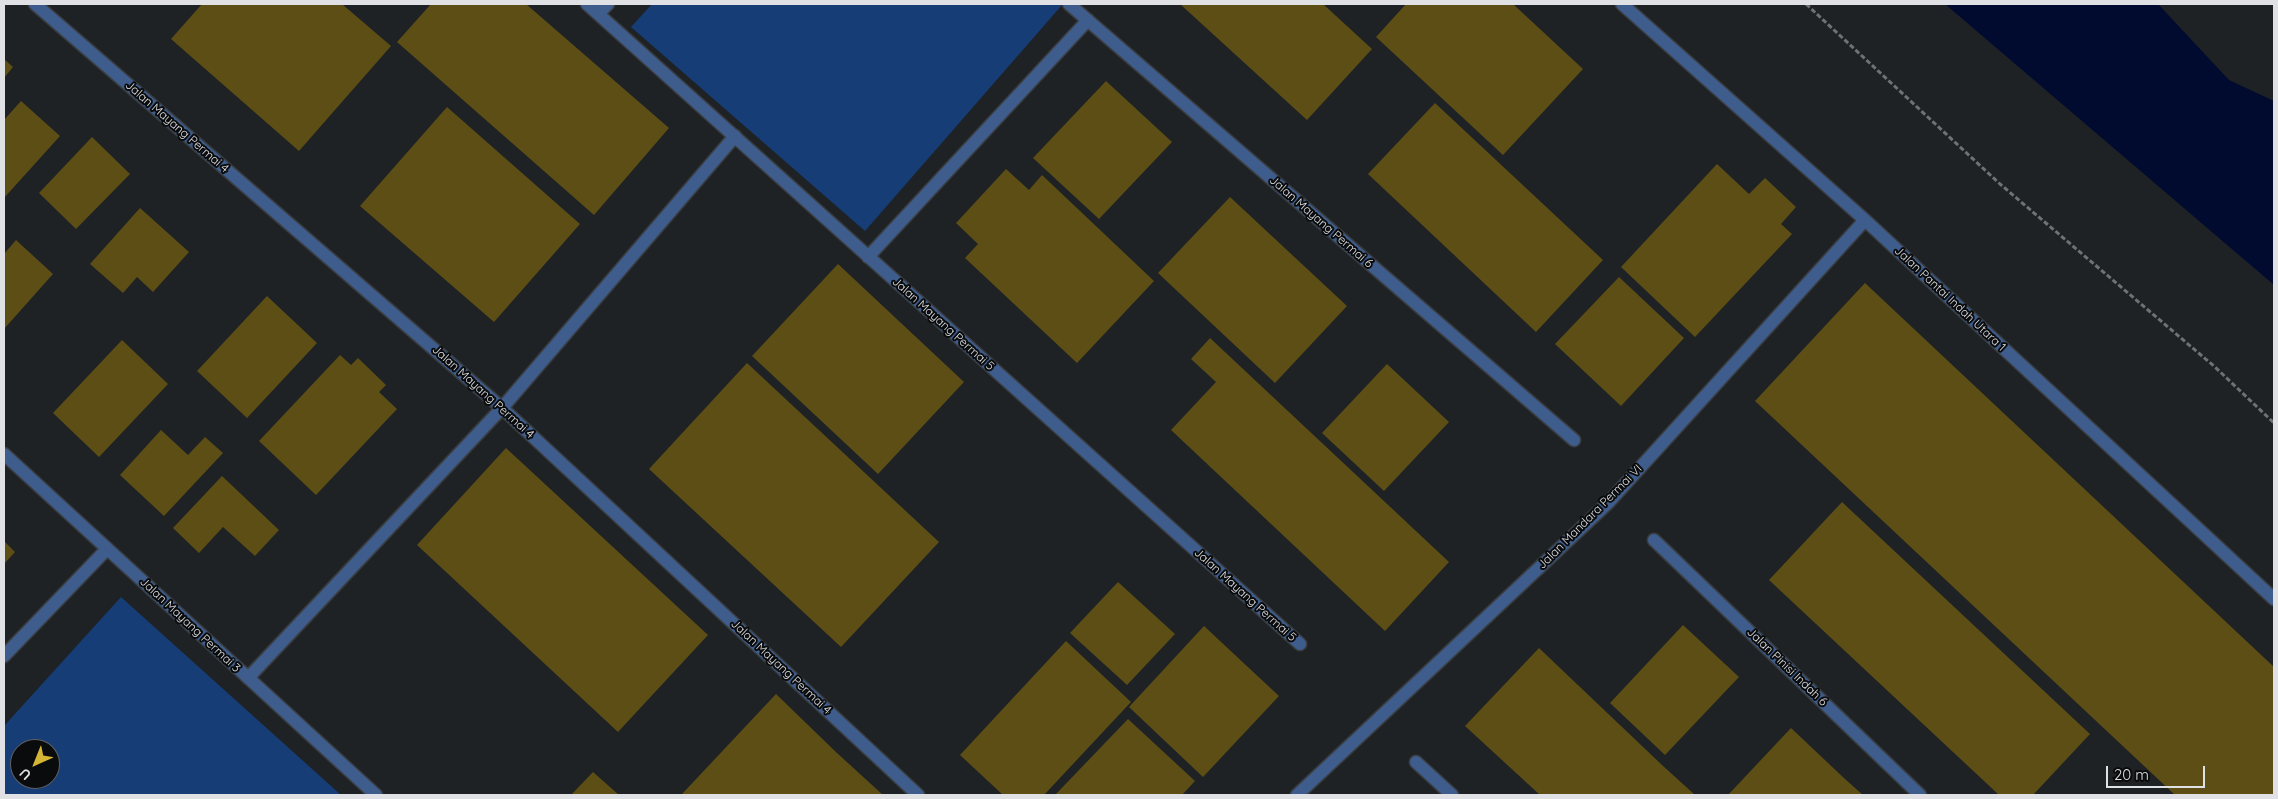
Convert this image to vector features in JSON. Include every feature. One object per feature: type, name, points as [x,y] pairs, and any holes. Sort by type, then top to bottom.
[{"type":"street","name":"Jalan Mayang Permai 4","points":[[35,4],[502,408],[918,795]]},
{"type":"street","name":"Jalan Mayang Permai 5","points":[[587,4],[1300,644]]},
{"type":"street","points":[[598,14],[608,4]]},
{"type":"street","name":"Jalan Mayang Permai 6","points":[[1069,4],[1574,440]]},
{"type":"street","name":"Jalan Pantai Indah Utara 1","points":[[1622,4],[1865,220],[2274,599]]},
{"type":"street","points":[[868,256],[1088,20]]},
{"type":"street","points":[[248,678],[502,408],[735,136]]},
{"type":"street","name":"Jalan Mandara Permai VI","points":[[1297,795],[1608,503],[1865,220]]},
{"type":"street","name":"Jalan Mayang Permai 3","points":[[4,454],[376,795]]},
{"type":"street","name":"Jalan Pinisi Indah 6","points":[[1654,540],[1920,795]]},
{"type":"street","points":[[4,656],[107,548]]},
{"type":"street","points":[[1416,762],[1452,795]]},
{"type":"path","points":[[1806,4],[2000,184],[2215,367],[2274,424]]},
{"type":"shaded area","points":[[652,4],[1062,5],[865,231],[631,27]]},
{"type":"shaded area","points":[[1945,4],[2158,4],[2229,80],[2274,101],[2274,285]]},
{"type":"shaded area","points":[[121,597],[341,795],[4,795],[4,726]]},
{"type":"building","points":[[202,4],[342,4],[391,46],[299,151],[171,39]]},
{"type":"building","points":[[431,4],[526,4],[669,128],[594,215],[397,42]]},
{"type":"building","points":[[1180,4],[1323,4],[1372,49],[1307,120]]},
{"type":"building","points":[[1406,4],[1513,4],[1583,69],[1503,155],[1376,37]]},
{"type":"building","points":[[4,59],[13,67],[4,78]]},
{"type":"building","points":[[1106,81],[1172,142],[1099,219],[1033,158]]},
{"type":"building","points":[[21,101],[60,136],[4,198],[4,120]]},
{"type":"building","points":[[1435,103],[1603,260],[1536,332],[1368,174]]},
{"type":"building","points":[[447,107],[580,224],[494,322],[360,206]]},
{"type":"building","points":[[92,137],[130,174],[76,229],[39,193]]},
{"type":"building","points":[[1717,164],[1749,194],[1765,178],[1796,207],[1781,224],[1792,234],[1695,337],[1621,267]]},
{"type":"building","points":[[1006,169],[1029,190],[1042,175],[1154,281],[1077,363],[965,258],[978,244],[956,223]]},
{"type":"building","points":[[1230,197],[1347,306],[1275,383],[1158,273]]},
{"type":"building","points":[[140,208],[189,252],[153,292],[137,277],[123,293],[90,264]]},
{"type":"building","points":[[16,240],[53,274],[4,329],[4,254]]},
{"type":"building","points":[[838,264],[964,382],[878,474],[752,356]]},
{"type":"building","points":[[1619,277],[1684,338],[1621,406],[1555,344]]},
{"type":"building","points":[[1865,283],[2274,667],[2274,795],[2175,795],[1755,401]]},
{"type":"building","points":[[267,296],[317,343],[247,418],[197,371]]},
{"type":"building","points":[[1210,338],[1449,562],[1385,631],[1171,430],[1216,382],[1191,359]]},
{"type":"building","points":[[122,340],[168,384],[99,457],[53,413]]},
{"type":"building","points":[[340,355],[351,365],[358,358],[386,385],[379,392],[397,409],[316,495],[259,441]]},
{"type":"building","points":[[747,363],[939,542],[841,647],[649,469]]},
{"type":"building","points":[[1387,364],[1449,422],[1384,491],[1322,433]]},
{"type":"building","points":[[161,430],[188,455],[205,437],[223,453],[164,516],[120,475]]},
{"type":"building","points":[[506,448],[708,635],[618,732],[417,545]]},
{"type":"building","points":[[222,476],[279,530],[255,556],[223,527],[199,553],[173,528]]},
{"type":"building","points":[[1842,502],[2090,734],[2033,795],[1999,795],[1769,580]]},
{"type":"building","points":[[4,541],[15,552],[4,564]]},
{"type":"building","points":[[1118,582],[1175,634],[1127,685],[1070,633]]},
{"type":"building","points":[[1683,625],[1739,677],[1665,755],[1610,703]]},
{"type":"building","points":[[1204,626],[1279,696],[1203,777],[1129,707]]},
{"type":"building","points":[[1066,641],[1131,702],[1044,795],[1003,795],[960,755]]},
{"type":"building","points":[[1539,648],[1695,795],[1540,795],[1465,726]]},
{"type":"building","points":[[776,694],[837,753],[883,795],[682,794]]},
{"type":"building","points":[[1128,719],[1195,781],[1182,795],[1055,795]]},
{"type":"building","points":[[1791,728],[1845,779],[1863,795],[1728,795]]},
{"type":"building","points":[[593,772],[619,795],[571,795]]}]
